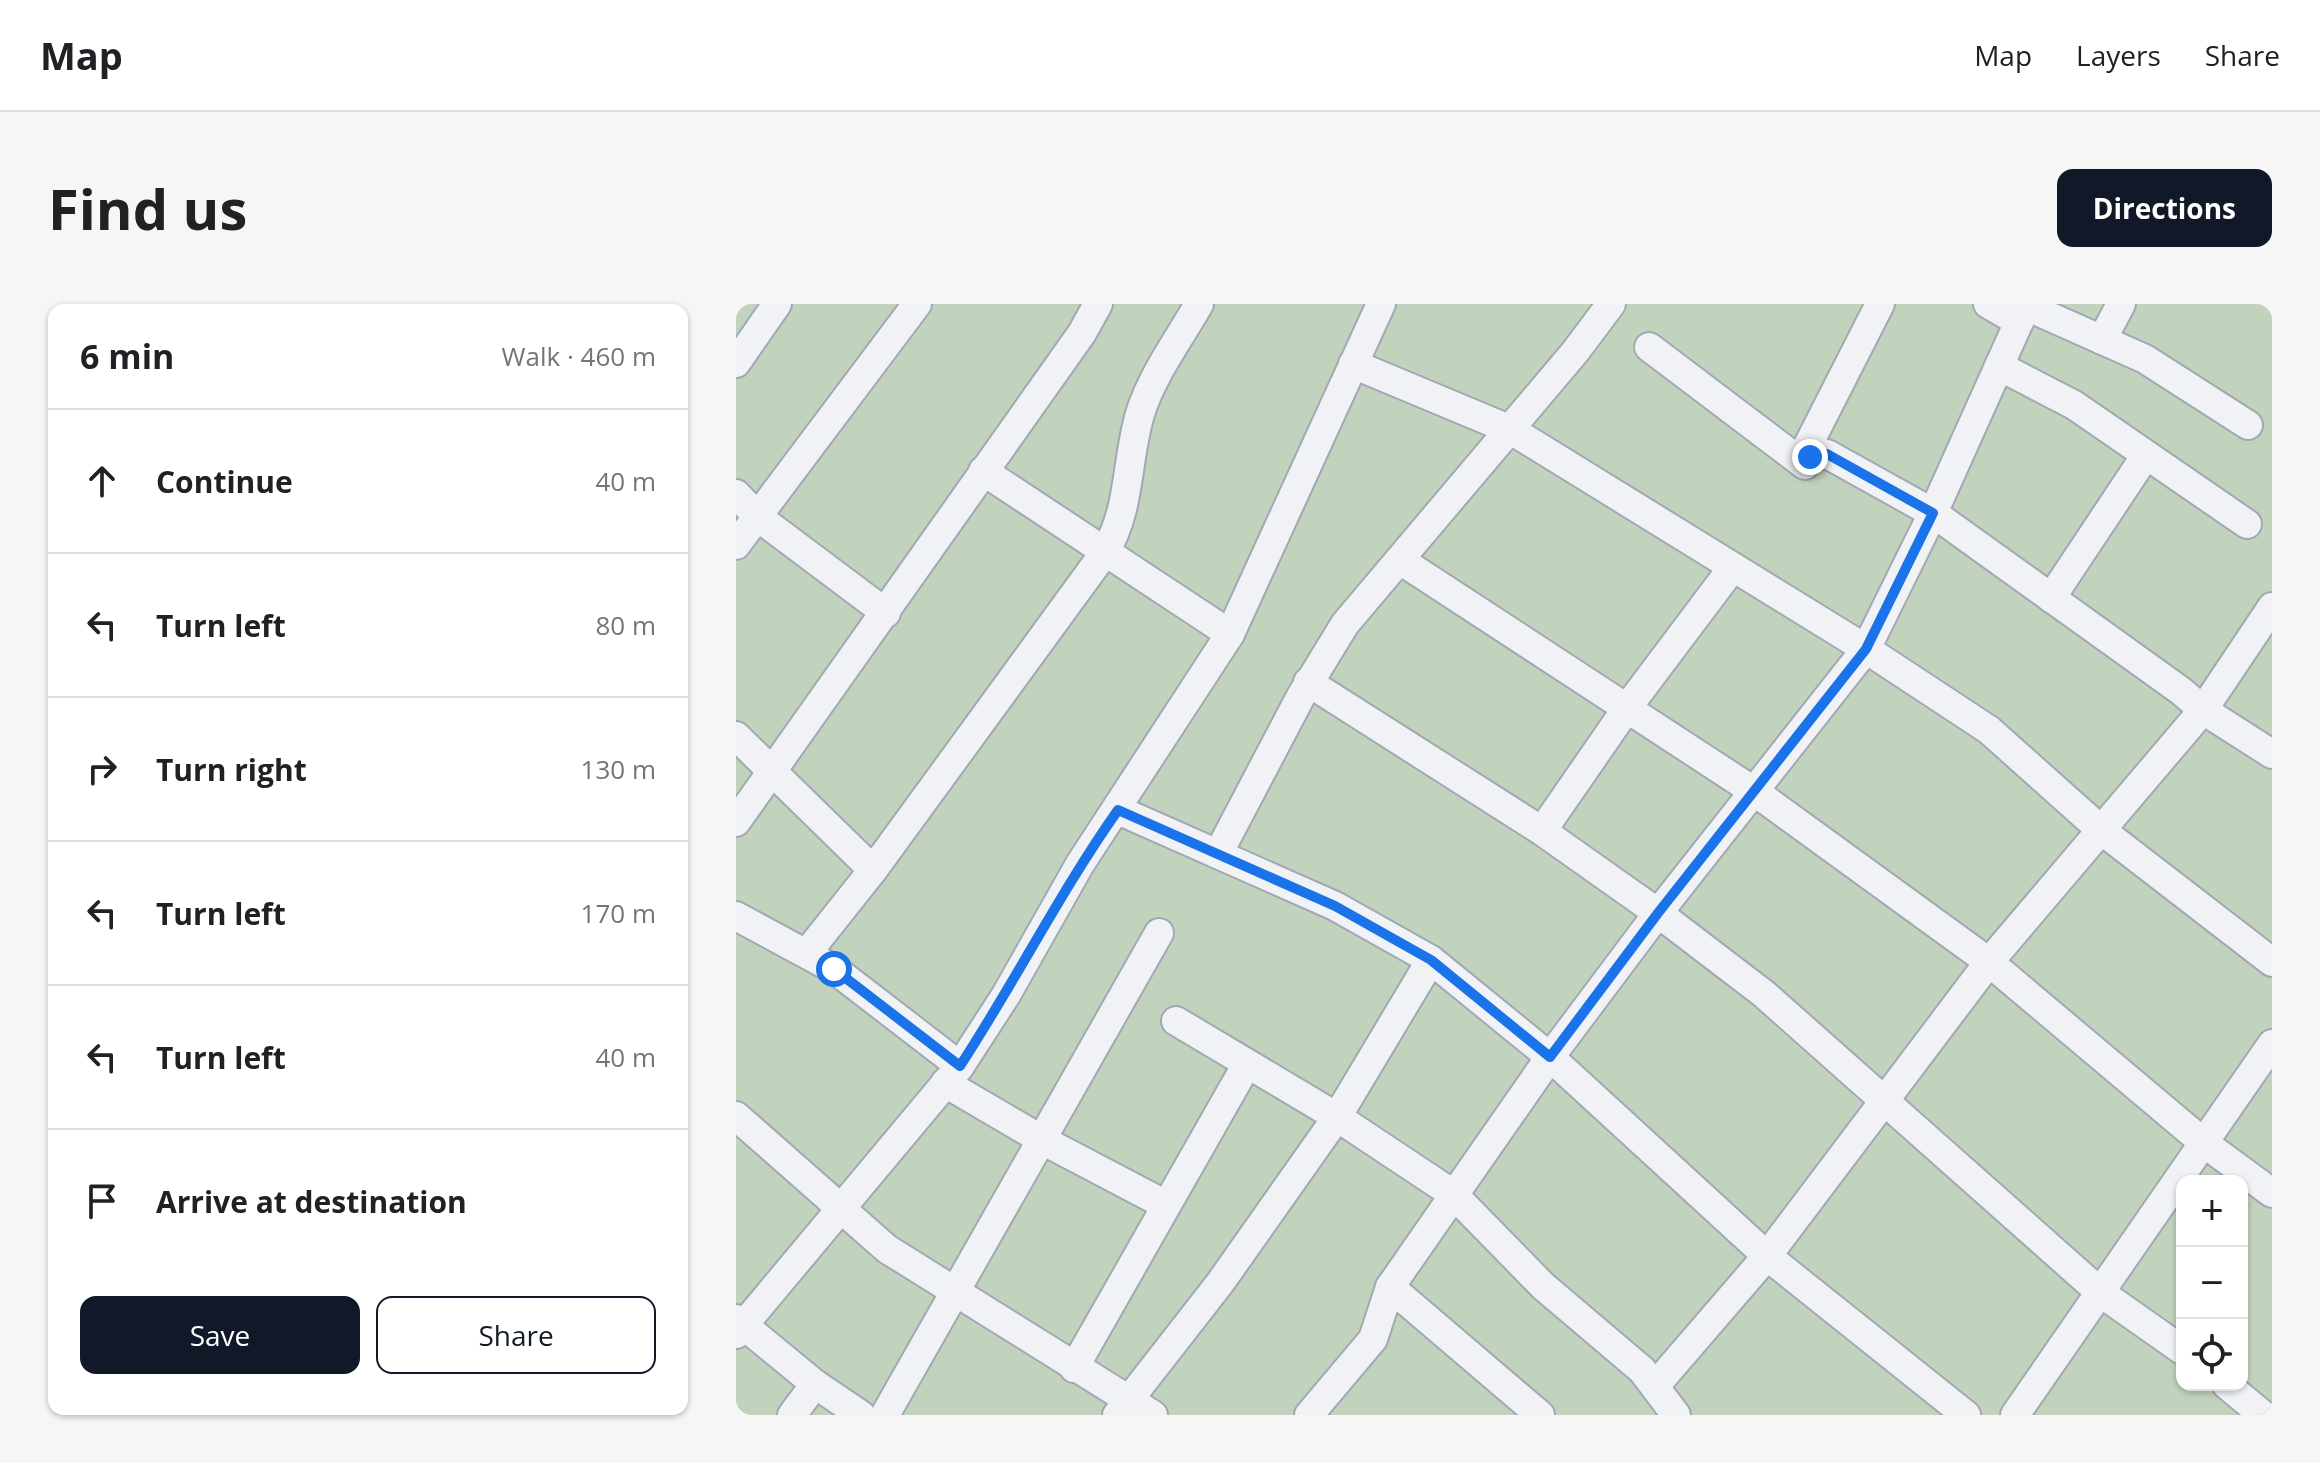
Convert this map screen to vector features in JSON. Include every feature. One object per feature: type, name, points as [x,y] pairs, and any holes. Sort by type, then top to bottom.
[{"type":"street","points":[[741,343],[777,304]]},
{"type":"street","points":[[736,545],[917,304]]},
{"type":"street","points":[[736,822],[1082,333],[1098,304]]},
{"type":"street","points":[[807,953],[873,870],[1105,552],[1125,507],[1131,454],[1141,412],[1199,304]]},
{"type":"street","points":[[861,1415],[738,1326],[842,1209],[952,1075],[1006,995],[1080,864],[1230,634],[1381,304]]},
{"type":"street","points":[[1218,854],[1308,682],[1345,624],[1511,430],[1611,304]]},
{"type":"street","points":[[1800,461],[1880,304]]},
{"type":"street","points":[[1988,304],[2024,311],[2145,359],[2248,425]]},
{"type":"street","points":[[2102,340],[2121,304]]},
{"type":"street","points":[[1309,1415],[1373,1339],[1390,1287],[1550,1057],[1658,913],[1866,649],[1933,513],[2024,311]]},
{"type":"street","points":[[1649,347],[1805,465],[1810,457],[1827,454],[1933,513],[2203,710],[2272,754]]},
{"type":"street","points":[[1353,364],[1511,430],[1866,649],[1989,730],[2101,830],[2272,962]]},
{"type":"street","points":[[1999,366],[2074,405],[2247,524]]},
{"type":"street","points":[[2051,598],[2146,455]]},
{"type":"street","points":[[983,471],[1230,634]]},
{"type":"street","points":[[736,494],[758,517],[886,613]]},
{"type":"street","points":[[1400,560],[1755,792],[1989,962],[2204,1143],[2272,1193]]},
{"type":"street","points":[[1542,831],[1627,708],[1733,567]]},
{"type":"street","points":[[1176,1021],[1337,1117],[1453,1194],[1543,1286],[1642,1370],[1662,1404],[1767,1256],[1989,962],[2203,710],[2272,607]]},
{"type":"street","points":[[1308,682],[1542,831],[1658,913],[1764,994],[2101,1293],[2176,1346]]},
{"type":"street","points":[[736,736],[873,870]]},
{"type":"street","points":[[1118,810],[1335,906],[1431,960],[1550,1057],[1767,1256],[1966,1415]]},
{"type":"street","points":[[736,916],[834,969],[952,1075],[1044,1141],[1166,1205]]},
{"type":"street","points":[[885,1415],[1044,1141],[1159,933]]},
{"type":"street","points":[[736,1116],[887,1249],[1074,1368],[1133,1410],[1337,1117],[1431,960]]},
{"type":"street","points":[[2015,1415],[2272,1044]]},
{"type":"street","points":[[1074,1368],[1247,1064]]},
{"type":"street","points":[[1390,1287],[1540,1415]]},
{"type":"street","points":[[792,1415],[815,1384]]},
{"type":"street","points":[[2234,1391],[2263,1415]]},
{"type":"green space","points":[[736,304],[2272,304],[2272,1415],[736,1415]]},
{"type":"route","points":[[834,969],[960,1066],[1006,995],[1080,864],[1118,810],[1335,906],[1431,960],[1550,1057],[1658,913],[1866,649],[1933,513],[1827,454],[1810,457]]}]
